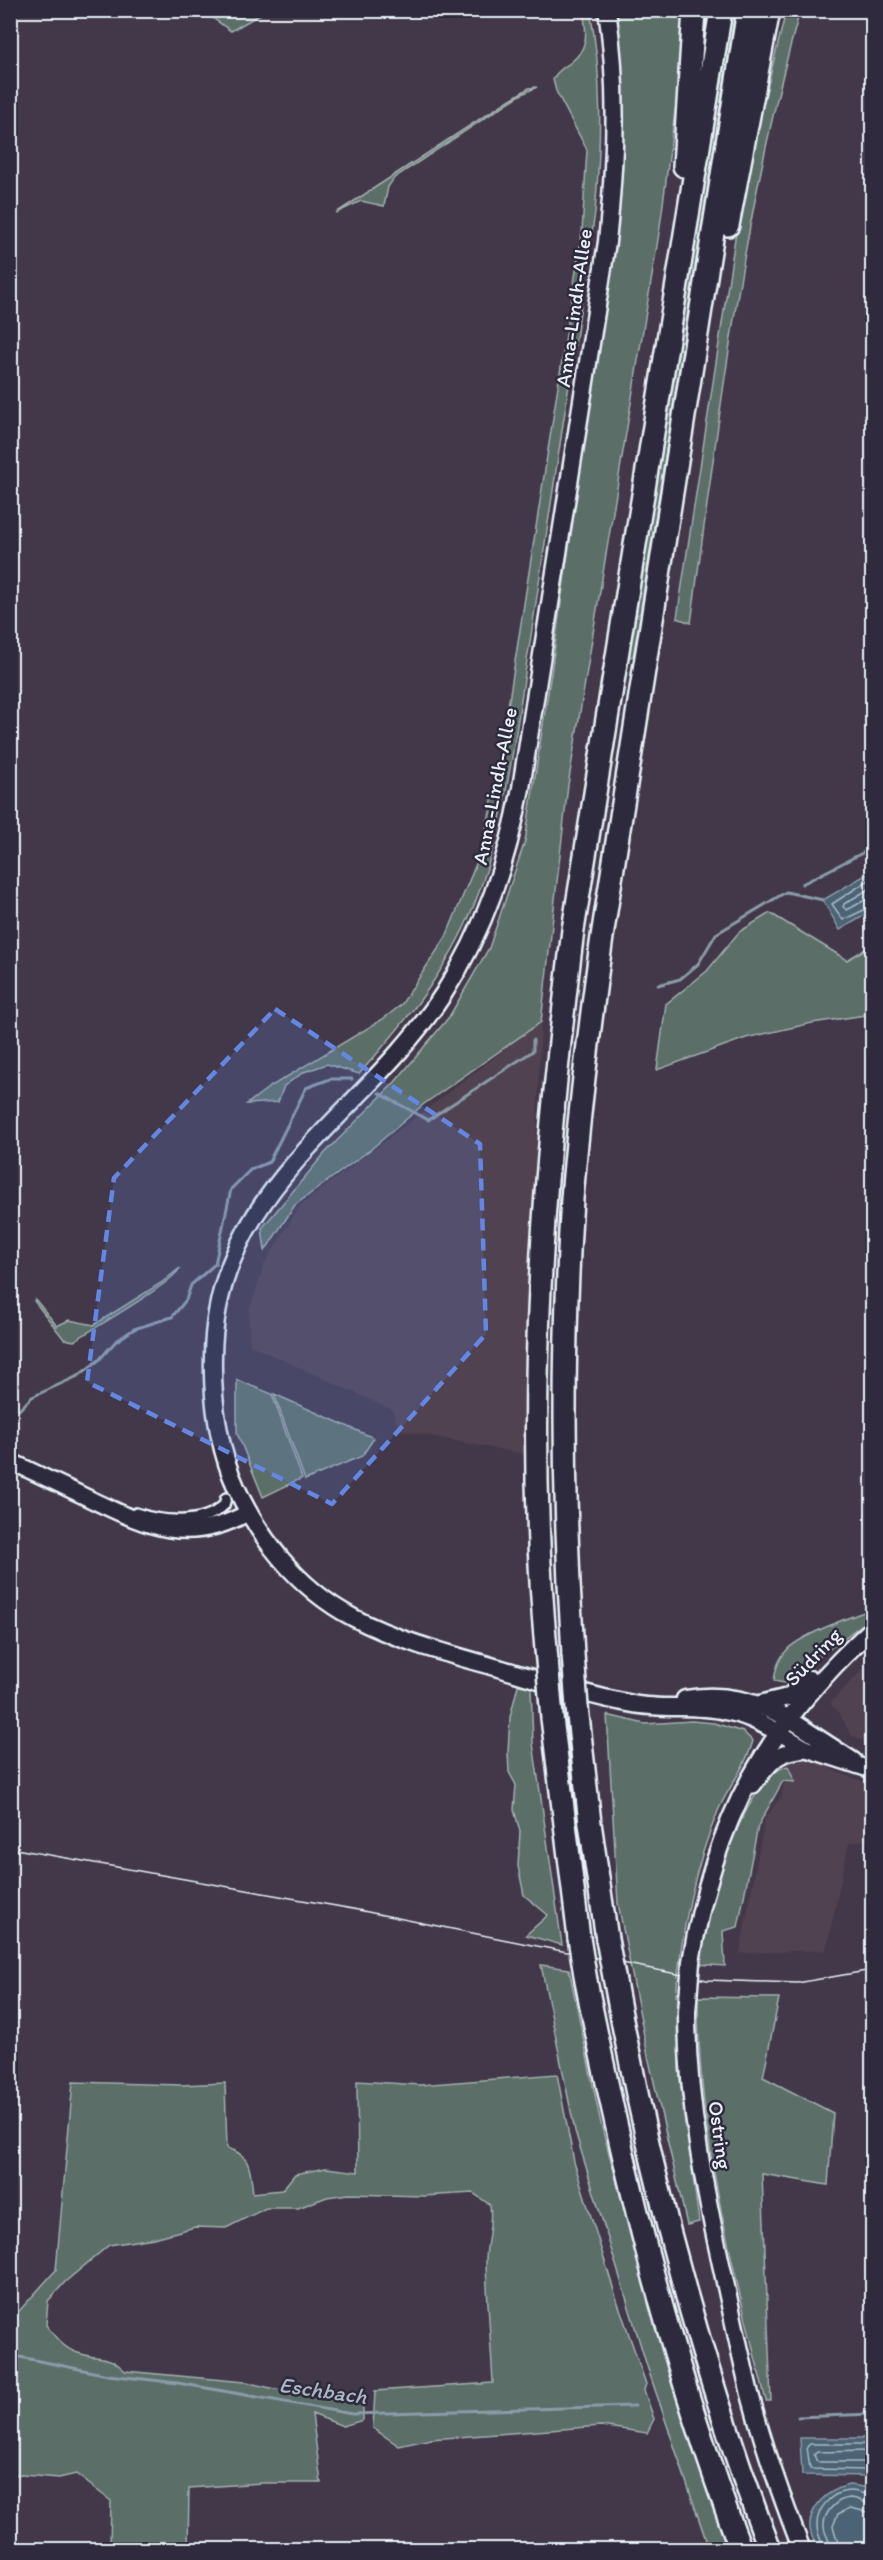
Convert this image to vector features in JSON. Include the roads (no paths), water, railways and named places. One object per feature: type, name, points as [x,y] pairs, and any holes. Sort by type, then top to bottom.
[{"type":"highway","points":[[721,10],[573,930],[544,1197],[536,1374],[537,1487],[546,1649],[552,1718],[586,1981],[629,2186],[661,2305],[709,2461],[741,2550]]},
{"type":"highway","points":[[748,10],[602,936],[584,1072],[572,1211],[565,1399],[565,1487],[573,1654],[590,1822],[607,1939],[629,2059],[654,2171],[684,2287],[733,2445],[770,2550]]},
{"type":"highway","points":[[696,338],[722,261],[770,10]]},
{"type":"highway","points":[[747,134],[781,10]]},
{"type":"highway","points":[[677,277],[694,15]]},
{"type":"main road","name":"Anna-Lindh-Allee","points":[[607,10],[613,57],[616,114],[615,170],[607,242],[523,776],[510,844],[487,912],[444,992],[406,1044],[310,1144],[274,1186],[248,1225],[230,1267],[220,1300],[213,1341],[213,1397],[225,1457],[249,1512],[266,1539],[293,1571],[314,1591],[350,1616],[375,1628],[453,1655],[595,1696],[650,1707]]},
{"type":"main road","points":[[650,1707],[700,1697],[731,1698],[760,1704],[788,1697],[846,1646],[872,1630]]},
{"type":"main road","name":"Südring","points":[[783,1725],[824,1676],[872,1630]]},
{"type":"main road","points":[[760,1704],[783,1725]]},
{"type":"main road","points":[[650,1707],[727,1711],[783,1725]]},
{"type":"main road","name":"Ostring","points":[[783,1725],[762,1755],[718,1846],[706,1884],[691,1962],[687,2012],[689,2070],[699,2156],[718,2253],[750,2394],[802,2550]]},
{"type":"street","points":[[10,1453],[139,1514],[164,1519],[192,1519],[215,1512],[224,1505],[225,1498]]},
{"type":"street","points":[[10,1461],[133,1520],[156,1528],[178,1531],[201,1529],[223,1524],[249,1512]]},
{"type":"street","points":[[783,1725],[807,1749]]},
{"type":"street","points":[[783,1725],[867,1768]]},
{"type":"street","points":[[734,1811],[775,1757],[790,1750],[807,1749],[845,1763],[867,1768]]},
{"type":"water","points":[[872,871],[872,911],[840,930],[823,900]]},
{"type":"water","points":[[800,2438],[872,2438],[872,2476],[802,2475]]},
{"type":"water","points":[[849,2485],[864,2487],[872,2491],[872,2549],[819,2549],[810,2528],[814,2509],[829,2494]]},
{"type":"waterway","points":[[802,884],[872,848]]},
{"type":"waterway","points":[[658,985],[680,979],[698,964],[716,934],[786,892],[823,900]]},
{"type":"waterway","points":[[379,1093],[428,1120],[533,1051],[533,1040]]},
{"type":"waterway","points":[[10,1414],[18,1411],[32,1397],[78,1376],[99,1360],[115,1342],[134,1329],[172,1317],[186,1300],[191,1285],[215,1264],[231,1189],[250,1170],[269,1162],[306,1088],[330,1079],[352,1079]]},
{"type":"waterway","name":"Eschbach","points":[[10,2355],[108,2375],[178,2383],[352,2414],[635,2406]]},
{"type":"waterway","name":"Eschbach","points":[[798,2417],[872,2414]]},
{"type":"tram line","points":[[10,1848],[353,1909],[707,1980],[797,1983],[872,1970]]}]
